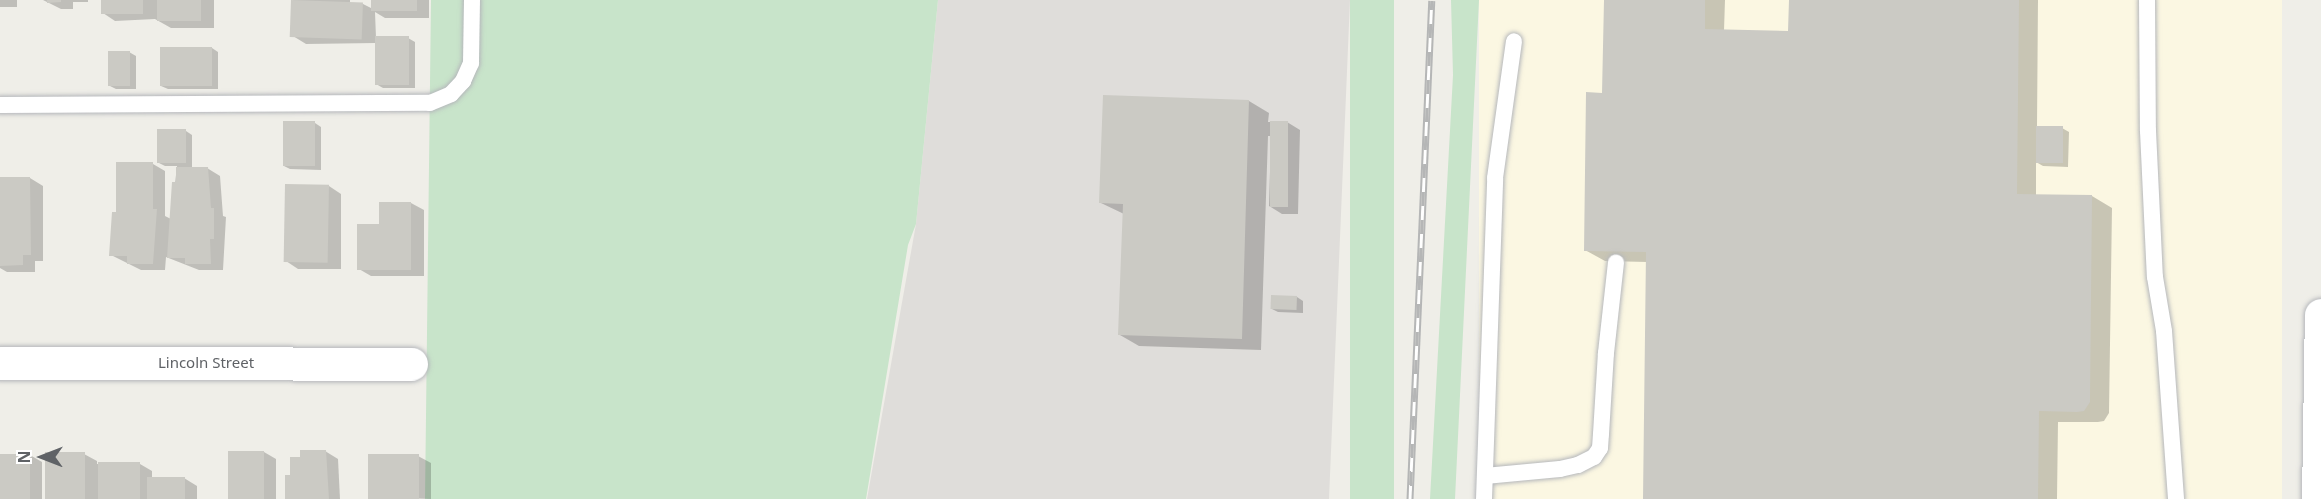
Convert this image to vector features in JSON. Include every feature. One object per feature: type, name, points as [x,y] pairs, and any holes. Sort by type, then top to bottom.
[{"type":"street","points":[[2318,499],[2321,315]]},
{"type":"street","name":"Lincoln Street","points":[[0,363],[411,364]]},
{"type":"lane","points":[[0,105],[430,103],[451,94],[463,81],[471,63],[472,0]]},
{"type":"lane","points":[[2147,0],[2150,84],[2148,132],[2155,277],[2164,331],[2176,499]]},
{"type":"lane","points":[[1484,499],[1495,178],[1514,41]]},
{"type":"lane","points":[[1485,476],[1560,469],[1578,465],[1594,457],[1599,448],[1601,434],[1606,353],[1616,263]]},
{"type":"shaded area","points":[[938,0],[1350,0],[1329,499],[867,499],[916,224]]},
{"type":"shaded area","points":[[1479,0],[2282,0],[2282,499],[1479,499]]},
{"type":"green space","points":[[431,0],[938,0],[916,224],[908,245],[866,499],[425,499]]},
{"type":"green space","points":[[1350,0],[1394,0],[1394,499],[1350,499]]},
{"type":"green space","points":[[1451,0],[1479,0],[1455,499],[1430,499],[1453,75]]},
{"type":"building","points":[[47,0],[61,0],[61,2],[47,3]]},
{"type":"building","points":[[101,0],[143,0],[143,14],[101,14]]},
{"type":"building","points":[[157,0],[201,0],[201,21],[157,21]]},
{"type":"building","points":[[291,0],[363,3],[362,39],[290,37]]},
{"type":"building","points":[[371,0],[417,0],[417,11],[371,11]]},
{"type":"building","points":[[1604,0],[1705,0],[1705,29],[1788,31],[1789,0],[2019,0],[2017,194],[2092,195],[2090,402],[2084,411],[2039,411],[2038,499],[1643,499],[1646,252],[1584,251],[1586,92],[1602,93]]},
{"type":"building","points":[[375,36],[409,36],[409,85],[375,85]]},
{"type":"building","points":[[160,47],[212,47],[212,86],[160,86]]},
{"type":"building","points":[[108,51],[130,51],[130,86],[108,86]]},
{"type":"building","points":[[1103,95],[1249,100],[1242,339],[1118,335],[1123,204],[1099,203]]},
{"type":"building","points":[[283,121],[315,121],[315,166],[283,166]]},
{"type":"building","points":[[1270,121],[1288,121],[1288,207],[1270,207]]},
{"type":"building","points":[[2036,126],[2063,126],[2063,163],[2036,163]]},
{"type":"building","points":[[157,129],[186,129],[186,163],[157,163]]},
{"type":"building","points":[[116,162],[153,162],[153,209],[157,209],[153,264],[127,264],[127,256],[109,256],[112,212],[116,212]]},
{"type":"building","points":[[176,167],[208,167],[211,208],[214,208],[214,239],[210,239],[211,264],[185,264],[185,258],[167,258],[172,182],[176,182]]},
{"type":"building","points":[[0,177],[30,177],[31,255],[23,255],[23,265],[0,266]]},
{"type":"building","points":[[285,184],[329,185],[328,263],[284,262]]},
{"type":"building","points":[[379,202],[411,202],[411,270],[357,270],[357,224],[379,224]]},
{"type":"building","points":[[1271,295],[1297,296],[1296,310],[1271,309]]},
{"type":"building","points":[[300,450],[326,450],[329,499],[285,499],[285,475],[290,475],[290,457],[300,457]]},
{"type":"building","points":[[228,451],[264,451],[264,499],[228,499]]},
{"type":"building","points":[[45,452],[85,452],[85,499],[45,499]]},
{"type":"building","points":[[0,454],[30,454],[30,499],[0,499]]},
{"type":"building","points":[[368,454],[419,454],[419,499],[368,499]]},
{"type":"building","points":[[98,462],[140,462],[140,499],[98,499]]},
{"type":"building","points":[[147,477],[185,477],[185,499],[147,499]]},
{"type":"railway","points":[[1410,499],[1432,0]]}]
